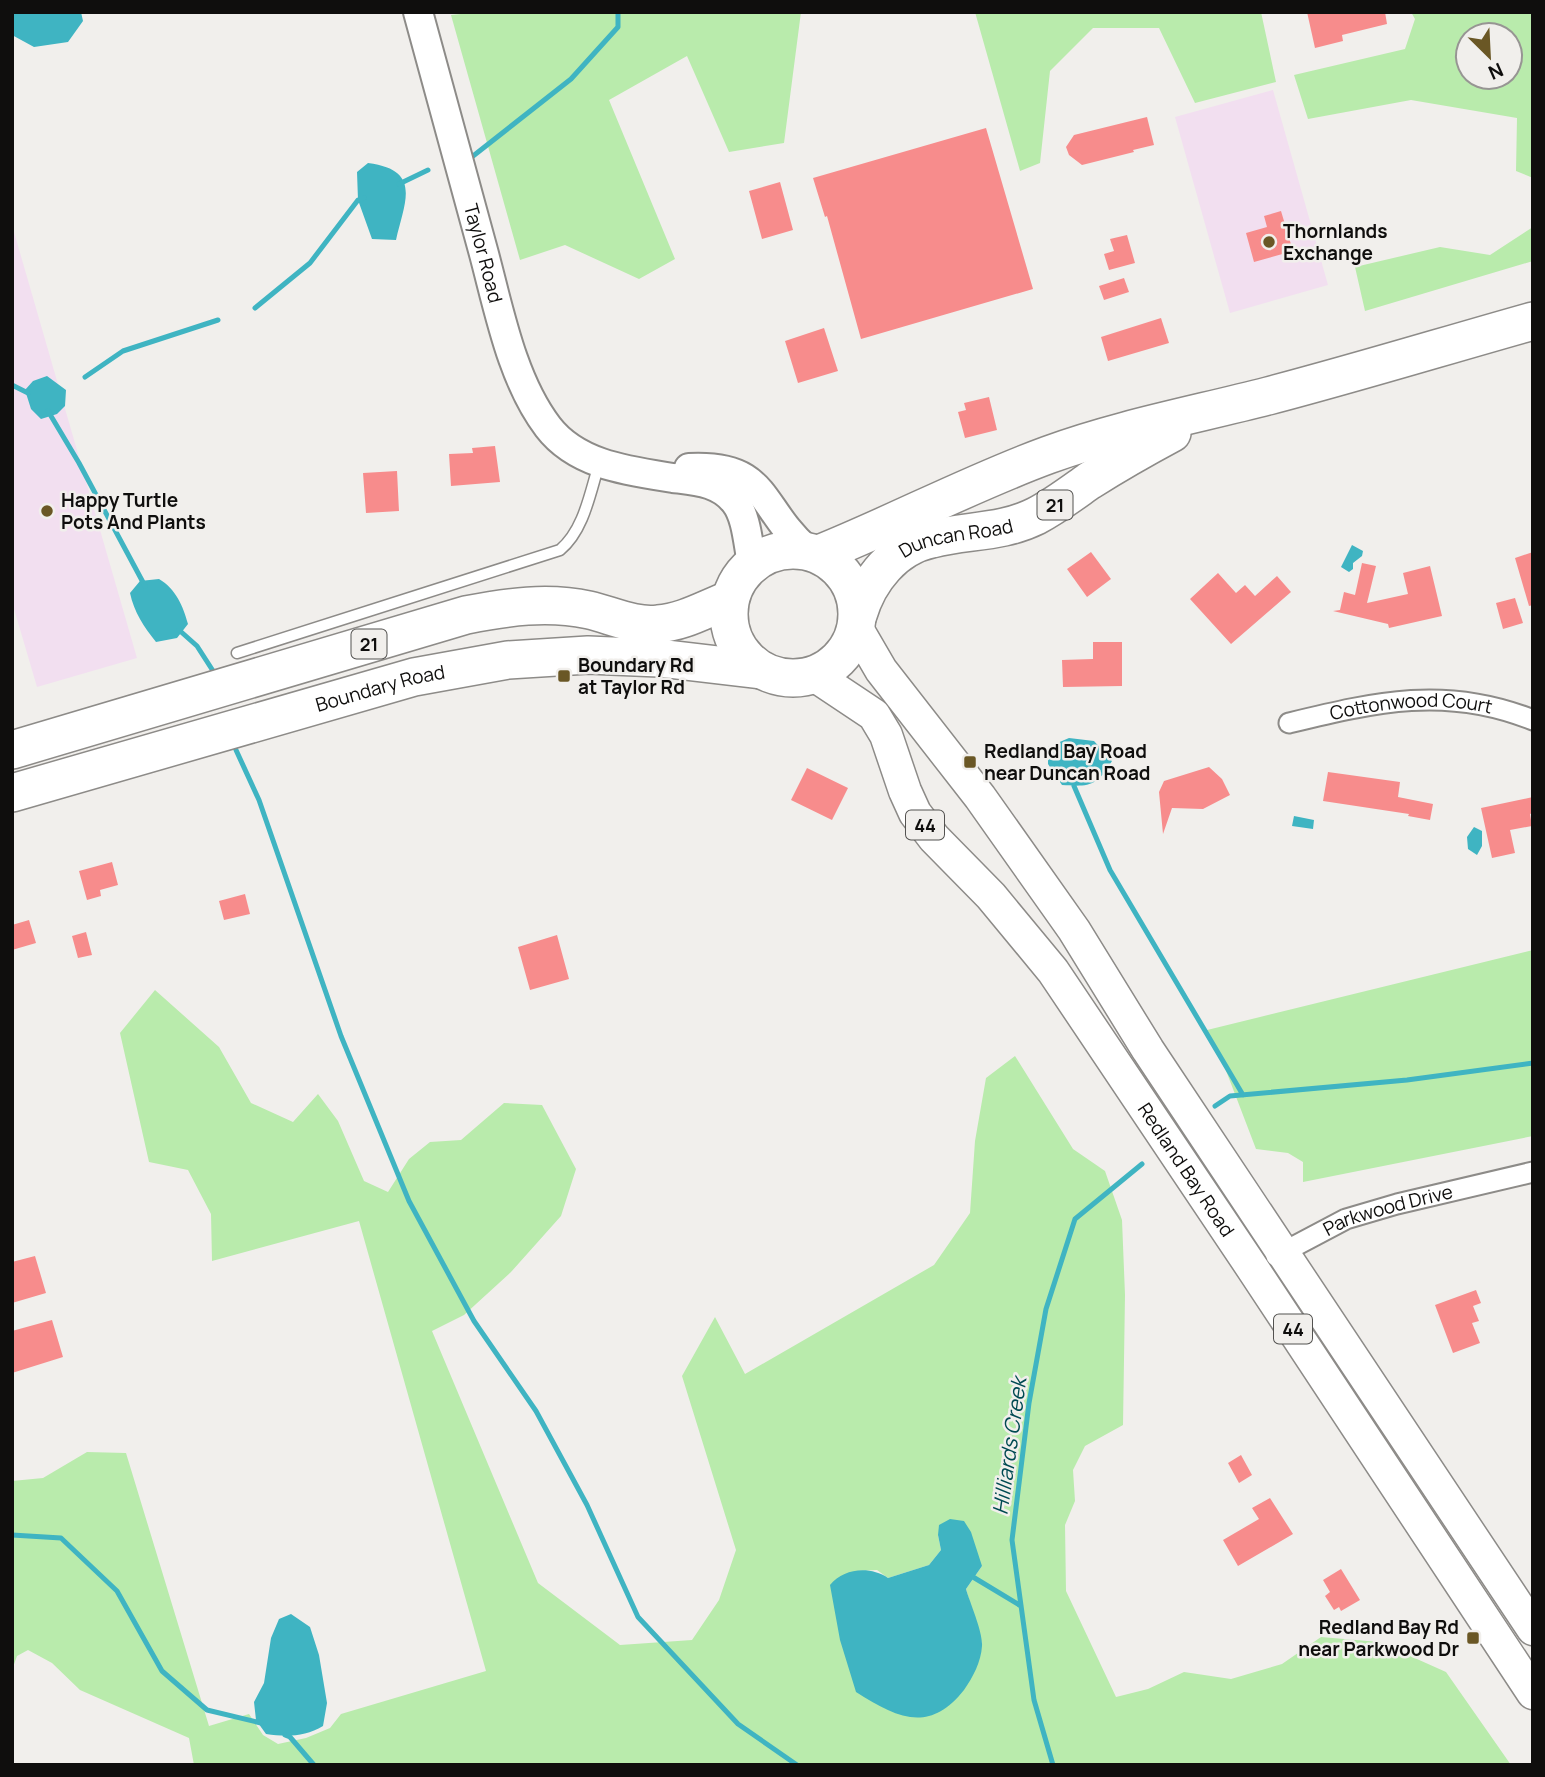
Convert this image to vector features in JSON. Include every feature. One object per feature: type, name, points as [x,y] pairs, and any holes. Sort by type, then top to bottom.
[{"type":"highway","name":"Duncan Road","points":[[813,552],[871,534],[966,487],[1049,455],[1141,426],[1268,396],[1533,321]]},
{"type":"highway","name":"Duncan Road","points":[[857,621],[864,595],[881,569],[909,549],[931,539],[1016,524],[1056,504],[1138,451],[1196,420],[1268,396]]},
{"type":"highway","name":"21","points":[[752,563],[769,554],[788,549],[813,552]]},
{"type":"highway","points":[[813,552],[835,565],[848,579],[855,596],[857,621]]},
{"type":"highway","points":[[752,563],[742,573],[729,600],[728,616],[730,632],[737,647],[747,660],[761,670]]},
{"type":"highway","name":"21","points":[[12,750],[466,615],[503,608],[554,606],[656,625],[689,618],[729,600]]},
{"type":"highway","name":"21","points":[[761,670],[787,677],[814,675],[841,656],[851,643],[857,621]]},
{"type":"highway","name":"Boundary Road","points":[[12,793],[414,677],[508,660],[600,656],[659,658],[761,670]]},
{"type":"main road","name":"Redland Bay Road","points":[[857,621],[881,670],[980,797],[1074,930],[1148,1050],[1533,1629]]},
{"type":"main road","name":"Redland Bay Road","points":[[814,675],[874,715],[886,735],[915,813],[934,838],[991,896],[1054,971],[1533,1693]]},
{"type":"street","name":"Taylor Road","points":[[418,12],[519,374],[534,407],[550,430],[569,447],[599,464],[702,481],[722,490],[737,504],[752,563]]},
{"type":"street","name":"Taylor Road","points":[[599,464],[659,469],[714,467],[734,472],[749,480],[760,491],[789,535],[813,552]]},
{"type":"street","name":"Cottonwood Court","points":[[1289,723],[1366,704],[1425,698],[1476,703],[1533,720]]},
{"type":"street","name":"Parkwood Drive","points":[[1253,1269],[1346,1219],[1409,1201],[1533,1172]]},
{"type":"lane","points":[[237,653],[559,550],[571,541],[579,526],[599,464]]},
{"type":"shaded area","points":[[1273,90],[1328,285],[1230,313],[1175,117]]},
{"type":"shaded area","points":[[12,225],[137,658],[37,687],[12,602]]},
{"type":"green space","points":[[480,12],[801,12],[784,143],[729,152],[687,56],[609,100],[675,259],[639,279],[565,245],[520,260],[451,15]]},
{"type":"green space","points":[[975,12],[1261,12],[1276,82],[1195,103],[1159,28],[1093,28],[1050,71],[1040,163],[1020,171]]},
{"type":"green space","points":[[1411,12],[1533,12],[1533,178],[1516,171],[1517,118],[1411,100],[1308,119],[1294,75],[1405,49],[1415,19]]},
{"type":"green space","points":[[1533,227],[1533,261],[1365,311],[1355,267],[1440,247],[1490,255]]},
{"type":"green space","points":[[1533,950],[1533,1136],[1303,1182],[1303,1162],[1288,1153],[1256,1149],[1225,1068],[1203,1031]]},
{"type":"green space","points":[[155,990],[219,1047],[251,1103],[293,1122],[318,1094],[338,1121],[364,1181],[388,1192],[409,1159],[430,1142],[461,1140],[504,1103],[542,1105],[576,1169],[561,1216],[511,1272],[464,1315],[432,1331],[538,1583],[620,1645],[692,1640],[719,1600],[736,1550],[682,1376],[715,1317],[745,1374],[934,1265],[970,1213],[975,1141],[986,1078],[1015,1056],[1073,1149],[1105,1171],[1122,1220],[1125,1295],[1123,1425],[1085,1446],[1073,1470],[1075,1501],[1065,1525],[1066,1591],[1116,1697],[1148,1689],[1184,1672],[1231,1679],[1282,1664],[1321,1637],[1379,1642],[1446,1672],[1511,1765],[194,1765],[189,1738],[80,1690],[52,1663],[28,1650],[17,1656],[12,1670],[12,1481],[43,1478],[87,1452],[126,1453],[209,1726],[249,1714],[263,1735],[278,1744],[306,1738],[330,1728],[341,1714],[486,1671],[359,1221],[212,1261],[211,1214],[188,1170],[149,1162],[120,1033]],"holes":[[[938,1535],[982,1566],[966,1589],[982,1644],[856,1571],[877,1570],[888,1578],[929,1565],[941,1550]]]},
{"type":"water","points":[[12,12],[81,12],[83,21],[68,42],[34,47],[12,35]]},
{"type":"water","points":[[368,163],[396,172],[403,180],[405,200],[396,240],[372,239],[358,200],[357,172]]},
{"type":"water","points":[[47,376],[66,390],[65,406],[57,414],[41,419],[31,409],[25,390],[33,381]]},
{"type":"water","points":[[1352,545],[1363,551],[1349,572],[1341,567]]},
{"type":"water","points":[[159,579],[178,598],[188,624],[177,638],[156,642],[140,619],[130,593],[140,581]]},
{"type":"water","points":[[1069,738],[1094,741],[1112,761],[1102,776],[1092,783],[1080,786],[1062,785],[1048,764],[1048,747]]},
{"type":"water","points":[[1294,816],[1314,820],[1313,829],[1292,826]]},
{"type":"water","points":[[1474,827],[1482,831],[1482,846],[1477,855],[1468,849],[1467,837]]},
{"type":"water","points":[[950,1519],[964,1521],[971,1532],[982,1566],[966,1589],[980,1633],[980,1658],[964,1690],[951,1704],[938,1713],[912,1717],[885,1709],[856,1692],[840,1640],[830,1585],[850,1572],[865,1570],[888,1578],[929,1565],[941,1550],[939,1525]]},
{"type":"water","points":[[291,1614],[310,1627],[319,1655],[327,1703],[323,1726],[295,1735],[266,1734],[256,1720],[254,1702],[264,1683],[271,1638],[279,1619]]},
{"type":"building","points":[[1307,12],[1385,12],[1387,24],[1342,35],[1343,41],[1315,48]]},
{"type":"building","points":[[1147,117],[1154,145],[1082,165],[1069,155],[1066,147],[1074,135]]},
{"type":"building","points":[[986,128],[1033,289],[861,339],[827,216],[825,217],[813,178]]},
{"type":"building","points":[[780,182],[793,230],[762,239],[749,191]]},
{"type":"building","name":"Thornlands Exchange","points":[[1281,211],[1293,251],[1254,262],[1246,233],[1267,227],[1264,216]]},
{"type":"building","points":[[1127,235],[1135,263],[1109,270],[1104,254],[1114,251],[1110,239]]},
{"type":"building","points":[[1124,278],[1129,292],[1104,300],[1099,286]]},
{"type":"building","points":[[1161,318],[1169,343],[1108,361],[1101,337]]},
{"type":"building","points":[[824,328],[838,371],[798,383],[785,341]]},
{"type":"building","points":[[989,397],[997,430],[965,438],[958,412],[966,410],[964,403]]},
{"type":"building","points":[[495,446],[500,482],[451,486],[449,454],[473,453],[472,448]]},
{"type":"building","points":[[397,471],[399,511],[366,513],[363,473]]},
{"type":"building","points":[[1091,552],[1111,579],[1087,597],[1067,569]]},
{"type":"building","points":[[1533,552],[1533,605],[1529,606],[1515,558]]},
{"type":"building","points":[[1362,563],[1376,566],[1367,603],[1408,594],[1403,573],[1430,566],[1442,616],[1389,628],[1388,624],[1333,611],[1340,610],[1344,592],[1355,595]]},
{"type":"building","points":[[1218,573],[1236,593],[1245,585],[1255,596],[1277,576],[1291,592],[1231,644],[1190,599]]},
{"type":"building","points":[[1515,598],[1523,623],[1503,629],[1496,603]]},
{"type":"building","points":[[1093,642],[1122,642],[1122,686],[1063,687],[1062,660],[1093,659]]},
{"type":"building","points":[[1209,767],[1222,779],[1230,795],[1203,809],[1172,808],[1163,834],[1159,792],[1164,781]]},
{"type":"building","points":[[807,768],[848,788],[832,820],[791,800]]},
{"type":"building","points":[[1328,772],[1400,782],[1398,797],[1433,804],[1430,820],[1408,816],[1409,814],[1323,801]]},
{"type":"building","points":[[1533,797],[1533,813],[1530,814],[1532,826],[1510,830],[1515,853],[1492,858],[1481,808]]},
{"type":"building","points":[[112,862],[118,885],[100,890],[101,896],[87,900],[79,871]]},
{"type":"building","points":[[245,894],[250,914],[224,920],[219,901]]},
{"type":"building","points":[[29,920],[36,943],[12,950],[12,925]]},
{"type":"building","points":[[86,932],[92,955],[78,958],[72,936]]},
{"type":"building","points":[[557,935],[569,979],[530,990],[518,947]]},
{"type":"building","points":[[35,1256],[46,1293],[12,1303],[12,1262]]},
{"type":"building","points":[[1476,1290],[1481,1303],[1473,1306],[1479,1321],[1472,1323],[1480,1343],[1453,1353],[1435,1305]]},
{"type":"building","points":[[52,1320],[63,1357],[12,1373],[12,1331]]},
{"type":"building","points":[[1241,1455],[1252,1475],[1239,1483],[1228,1463]]},
{"type":"building","points":[[1270,1498],[1293,1534],[1238,1566],[1223,1540],[1259,1519],[1252,1508]]},
{"type":"building","points":[[1341,1569],[1360,1600],[1341,1611],[1339,1607],[1334,1610],[1325,1596],[1330,1592],[1323,1580]]},
{"type":"waterway","points":[[468,160],[571,79],[618,27],[618,12]]},
{"type":"waterway","points":[[399,184],[428,170]]},
{"type":"waterway","points":[[255,308],[310,263],[358,200],[364,198]]},
{"type":"waterway","points":[[85,377],[123,351],[218,320]]},
{"type":"waterway","points":[[12,385],[28,393]]},
{"type":"waterway","points":[[48,411],[145,586]]},
{"type":"waterway","points":[[179,630],[197,646],[215,674]]},
{"type":"waterway","points":[[236,750],[259,800],[341,1036],[409,1201],[474,1321],[536,1411],[587,1505],[638,1617],[738,1724],[797,1765]]},
{"type":"waterway","points":[[1074,786],[1110,870],[1243,1095]]},
{"type":"waterway","name":"Hilliards Creek","points":[[1215,1106],[1230,1096],[1407,1080],[1533,1063]]},
{"type":"waterway","name":"Hilliards Creek","points":[[1053,1765],[1034,1700],[1012,1540],[1029,1403],[1046,1309],[1075,1219],[1142,1164]]},
{"type":"waterway","points":[[12,1535],[61,1538],[117,1591],[162,1671],[207,1710],[261,1723]]},
{"type":"waterway","points":[[973,1577],[1021,1606]]},
{"type":"waterway","points":[[285,1735],[290,1737],[314,1765]]},
{"type":"place","name":"Thornlands Exchange","points":[[1269,242]]},
{"type":"place","name":"Happy Turtle Pots And Plants","points":[[47,511]]},
{"type":"place","name":"Boundary Rd at Taylor Rd","points":[[564,676]]},
{"type":"place","name":"Redland Bay Road near Duncan Road","points":[[970,762]]},
{"type":"place","name":"Redland Bay Rd near Parkwood Dr","points":[[1473,1638]]}]
